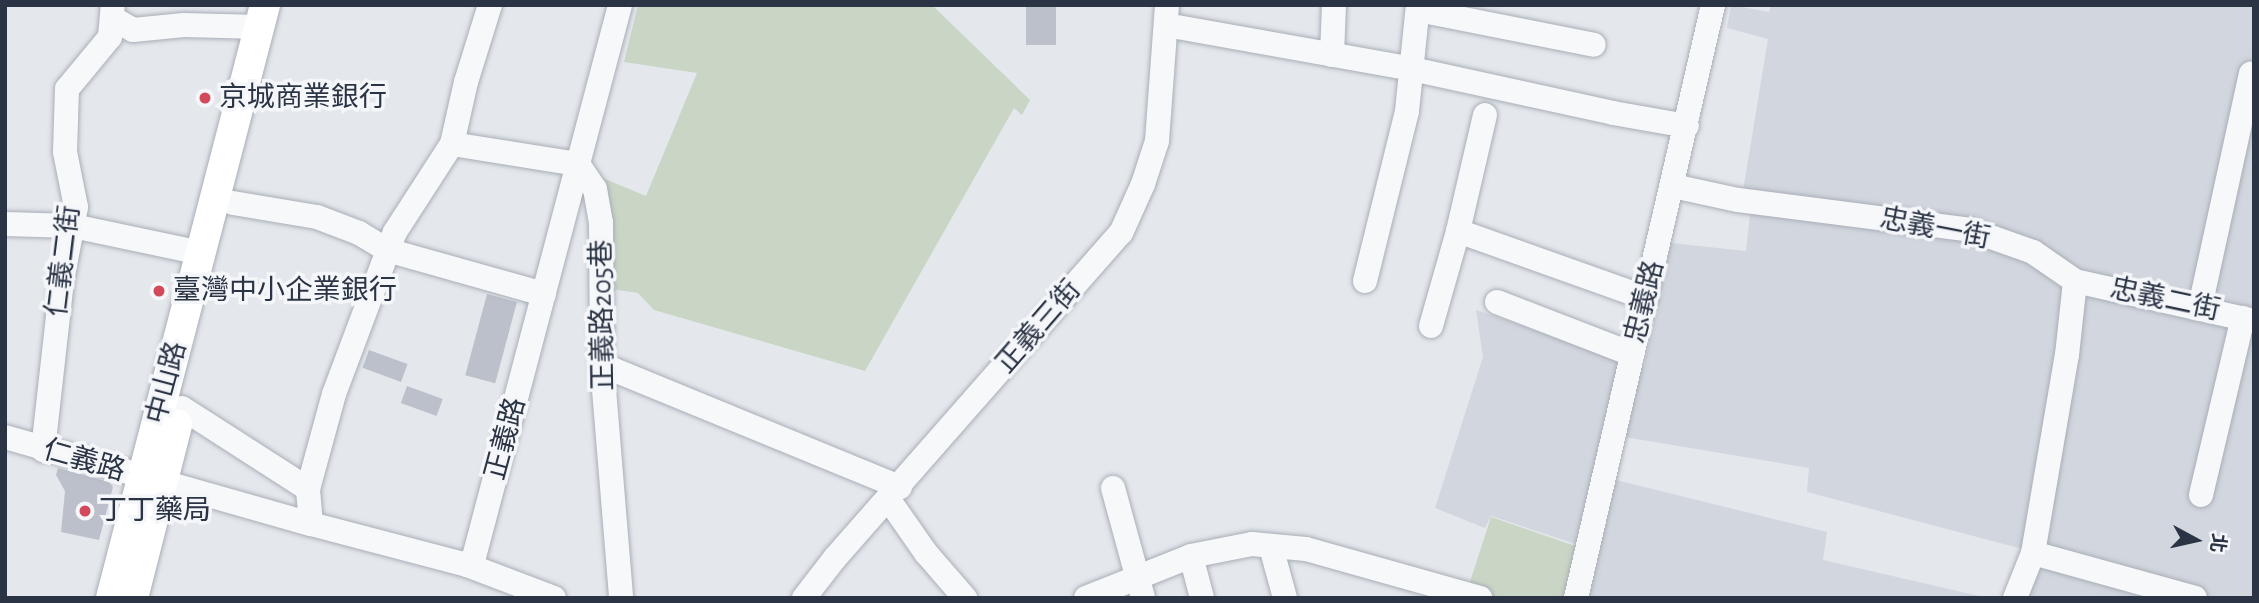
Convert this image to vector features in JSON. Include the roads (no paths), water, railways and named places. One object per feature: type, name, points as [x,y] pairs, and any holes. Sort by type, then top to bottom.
[{"type":"main road","name":"中山路","points":[[111,598],[182,408],[284,5]]},
{"type":"main road","name":"中山路","points":[[133,598],[153,480],[201,253],[262,16]]},
{"type":"street","points":[[311,524],[308,489],[334,394],[395,232],[452,144],[466,82],[490,5]]},
{"type":"street","name":"正義路","points":[[467,565],[474,557],[620,5]]},
{"type":"street","points":[[1332,55],[1334,5]]},
{"type":"street","name":"忠義路","points":[[1576,598],[1713,5]]},
{"type":"street","points":[[1365,281],[1389,192],[1412,69],[1418,8],[1594,45]]},
{"type":"street","points":[[113,12],[133,30],[262,16]]},
{"type":"street","name":"仁義二街","points":[[43,450],[62,281],[75,207],[65,152],[67,89],[110,37],[113,12]]},
{"type":"street","points":[[1166,15],[1332,55],[1412,69],[1600,111],[1687,126]]},
{"type":"street","name":"正義三街","points":[[804,598],[835,558],[895,493],[1121,233],[1143,184],[1157,141],[1166,15]]},
{"type":"street","points":[[2200,307],[2251,74]]},
{"type":"street","points":[[1431,326],[1458,231],[1485,115]]},
{"type":"street","points":[[452,144],[578,164]]},
{"type":"street","name":"正義路205巷","points":[[578,164],[595,188],[601,222],[602,365],[621,598]]},
{"type":"street","name":"忠義一街","points":[[1673,186],[1738,200],[1971,230],[2033,252],[2075,281]]},
{"type":"street","points":[[233,203],[317,217],[359,233],[387,250],[544,294]]},
{"type":"street","points":[[5,223],[73,226],[201,253]]},
{"type":"street","points":[[1458,231],[1646,298]]},
{"type":"street","points":[[2015,598],[2033,553],[2067,355],[2075,281]]},
{"type":"street","name":"忠義二街","points":[[2075,281],[2248,319]]},
{"type":"street","points":[[1497,302],[1632,354]]},
{"type":"street","points":[[2201,495],[2248,319]]},
{"type":"street","points":[[602,365],[895,493],[926,553],[965,598]]},
{"type":"street","points":[[182,408],[308,489]]},
{"type":"street","name":"仁義路","points":[[5,437],[153,480]]},
{"type":"street","points":[[153,480],[467,565],[554,598]]},
{"type":"street","points":[[1113,488],[1140,588]]},
{"type":"street","points":[[1086,598],[1140,588],[1191,556],[1252,544],[1306,549],[1480,598]]},
{"type":"street","points":[[1270,547],[1285,598]]},
{"type":"street","points":[[2033,553],[2195,598]]},
{"type":"street","points":[[1191,556],[1202,598]]},
{"type":"place","name":"京城商業銀行","points":[[205,98]]},
{"type":"place","name":"臺灣中小企業銀行","points":[[159,291]]},
{"type":"place","name":"丁丁藥局","points":[[85,511]]}]
